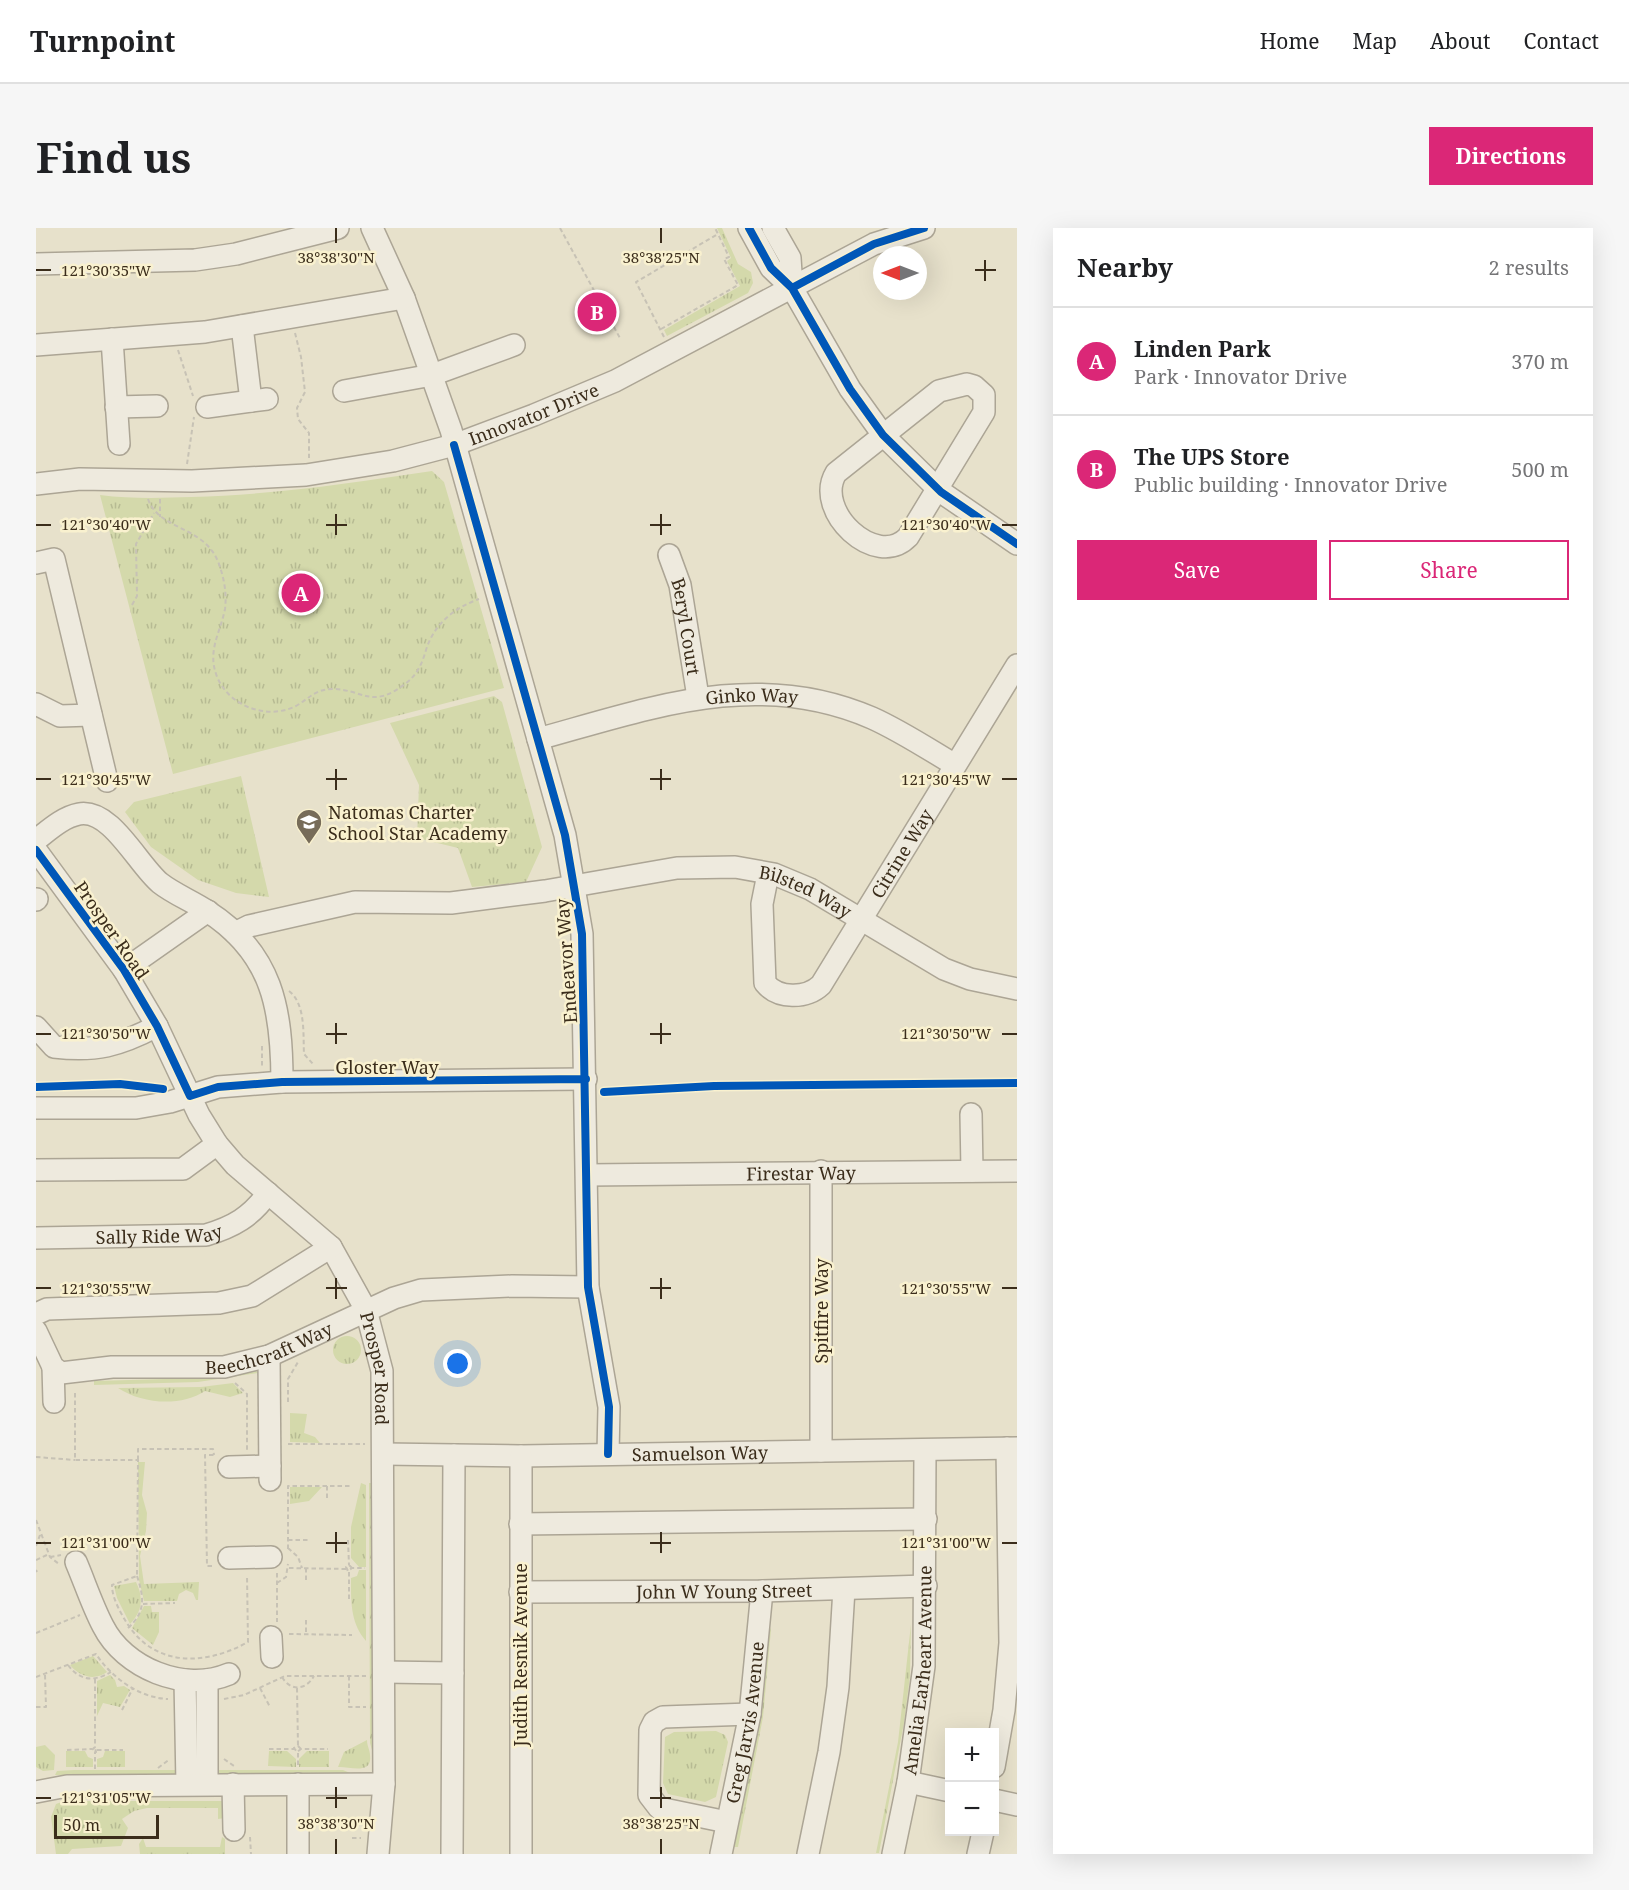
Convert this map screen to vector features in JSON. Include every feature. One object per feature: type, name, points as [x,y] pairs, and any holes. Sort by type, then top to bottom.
[{"type":"street","points":[[36,264],[195,260],[236,254],[338,228]]},
{"type":"street","name":"Endeavor Way","points":[[372,228],[404,298],[454,445],[538,740],[576,885],[585,979],[588,1287],[609,1407],[608,1454]]},
{"type":"street","points":[[749,228],[771,268],[792,288],[850,389],[883,435],[911,465],[938,488],[1017,544]]},
{"type":"street","points":[[773,228],[790,258],[792,288]]},
{"type":"street","name":"Innovator Drive","points":[[36,484],[80,479],[192,481],[306,475],[393,460],[454,445],[615,381],[874,244],[924,228]]},
{"type":"street","points":[[36,345],[205,332],[404,298]]},
{"type":"street","points":[[199,405],[259,400],[242,326]]},
{"type":"street","points":[[112,339],[119,444]]},
{"type":"street","points":[[344,391],[432,375],[514,345]]},
{"type":"street","points":[[967,384],[980,390],[986,404],[984,412],[908,537],[894,546],[868,542],[846,527],[833,507],[830,482],[836,473],[883,435],[939,391],[967,384]]},
{"type":"street","points":[[116,407],[157,406]]},
{"type":"street","name":"Beryl Court","points":[[669,555],[680,585],[698,697]]},
{"type":"street","points":[[36,563],[54,559],[107,781]]},
{"type":"street","name":"Citrine Way","points":[[768,874],[762,904],[763,977],[775,993],[783,995],[814,992],[821,985],[1017,665]]},
{"type":"street","name":"Ginko Way","points":[[538,740],[698,697],[744,693],[772,694],[838,706],[900,732],[955,765]]},
{"type":"street","points":[[36,704],[60,716],[91,716]]},
{"type":"street","points":[[36,840],[65,819],[81,813],[104,820],[160,883],[208,911],[235,933],[264,971],[276,999],[281,1022],[282,1082]]},
{"type":"street","name":"Prosper Road","points":[[36,850],[124,970],[157,1026],[189,1095],[217,1144],[235,1165],[331,1247],[366,1310],[376,1339],[382,1371],[376,1449],[377,1674],[384,1784],[378,1854]]},
{"type":"street","name":"Bilsted Way","points":[[235,933],[249,926],[355,902],[451,903],[708,865],[735,867],[768,874],[810,889],[944,969],[970,979],[1017,989]]},
{"type":"street","points":[[124,970],[208,911]]},
{"type":"street","points":[[36,1027],[54,1047],[82,1050],[113,1047],[157,1026]]},
{"type":"street","name":"Gloster Way","points":[[36,1108],[136,1108],[162,1104],[218,1087],[282,1082],[586,1079]]},
{"type":"street","points":[[971,1114],[972,1171]]},
{"type":"street","points":[[36,1170],[183,1169],[217,1144]]},
{"type":"street","name":"Firestar Way","points":[[587,1175],[821,1171],[1017,1171]]},
{"type":"street","name":"Spitfire Way","points":[[821,1171],[821,1451]]},
{"type":"street","name":"Sally Ride Way","points":[[36,1238],[165,1238],[206,1235],[230,1228],[256,1210],[268,1193]]},
{"type":"street","points":[[36,1314],[47,1309],[219,1303],[252,1296],[331,1247]]},
{"type":"street","name":"Beechcraft Way","points":[[53,1367],[62,1373],[112,1367],[224,1366],[269,1356],[366,1310],[421,1290],[512,1286],[588,1287]]},
{"type":"street","points":[[36,1331],[53,1367],[54,1402]]},
{"type":"street","points":[[222,1459],[270,1473],[269,1356]]},
{"type":"street","points":[[999,1738],[1010,1643],[1012,1448]]},
{"type":"street","name":"Samuelson Way","points":[[376,1449],[454,1455],[521,1456],[1012,1448]]},
{"type":"street","name":"Amelia Earheart Avenue","points":[[893,1854],[908,1782],[924,1666],[925,1450]]},
{"type":"street","points":[[452,1854],[454,1455]]},
{"type":"street","name":"Judith Resnik Avenue","points":[[521,1456],[521,1854]]},
{"type":"street","points":[[520,1524],[926,1519]]},
{"type":"street","points":[[231,1563],[284,1560]]},
{"type":"street","points":[[76,1562],[97,1628],[125,1654],[162,1676],[185,1680],[207,1680],[229,1674]]},
{"type":"street","name":"John W Young Street","points":[[520,1592],[762,1592],[926,1586]]},
{"type":"street","points":[[808,1854],[829,1752],[838,1687],[844,1589]]},
{"type":"street","name":"Greg Jarvis Avenue","points":[[721,1854],[750,1714],[762,1592]]},
{"type":"street","points":[[377,1674],[453,1673]]},
{"type":"street","points":[[185,1680],[197,1784]]},
{"type":"street","points":[[197,1784],[207,1680]]},
{"type":"street","points":[[727,1822],[659,1808],[653,1803],[649,1795],[650,1730],[654,1722],[663,1717],[750,1714]]},
{"type":"street","points":[[36,1792],[67,1785],[197,1784],[235,1776],[298,1776],[384,1784]]},
{"type":"street","points":[[234,1830],[235,1776]]},
{"type":"street","points":[[298,1776],[298,1854]]},
{"type":"street","points":[[908,1782],[945,1790]]},
{"type":"street","points":[[999,1801],[1017,1805]]},
{"type":"street","points":[[978,1854],[982,1836]]},
{"type":"path","points":[[560,228],[621,340]]},
{"type":"path","points":[[661,329],[738,285],[724,259],[729,257],[715,228]]},
{"type":"path","points":[[666,339],[636,282],[718,234]]},
{"type":"path","points":[[286,334],[304,331]]},
{"type":"path","points":[[295,333],[301,357],[305,392],[297,408],[298,419],[309,433],[309,458]]},
{"type":"path","points":[[177,343],[199,405],[187,464]]},
{"type":"path","points":[[147,497],[154,513],[197,536],[218,561],[226,597],[213,648],[214,665],[224,688],[241,703],[258,711],[289,708],[310,695],[326,689],[370,697],[398,689],[415,675],[439,625],[456,609],[482,598]]},
{"type":"path","points":[[160,497],[160,517]]},
{"type":"path","points":[[132,604],[137,597],[136,543],[154,513]]},
{"type":"path","points":[[288,1412],[288,1379],[298,1362]]},
{"type":"path","points":[[232,1380],[246,1394],[248,1455]]},
{"type":"path","points":[[75,1393],[75,1460]]},
{"type":"path","points":[[288,1434],[288,1445],[376,1449]]},
{"type":"path","points":[[36,1633],[129,1627],[138,1617],[143,1604],[137,1576],[138,1449],[213,1449],[222,1459]]},
{"type":"path","points":[[137,1576],[112,1585],[115,1600],[129,1627],[145,1642],[176,1657],[207,1659],[232,1651],[248,1642],[231,1563],[207,1566],[205,1449]]},
{"type":"path","points":[[205,1455],[222,1459]]},
{"type":"path","points":[[36,1457],[75,1460],[138,1460]]},
{"type":"path","points":[[277,1583],[286,1577],[284,1560],[288,1540],[288,1486],[352,1486]]},
{"type":"path","points":[[327,1486],[327,1501]]},
{"type":"path","points":[[36,1520],[50,1556],[57,1563],[65,1565],[60,1554],[50,1556],[36,1559]]},
{"type":"path","points":[[36,1546],[41,1533]]},
{"type":"path","points":[[288,1540],[308,1540]]},
{"type":"path","points":[[348,1540],[351,1570],[349,1599]]},
{"type":"path","points":[[302,1568],[298,1557],[284,1560],[277,1566],[277,1638],[306,1634],[352,1635]]},
{"type":"path","points":[[284,1560],[302,1568],[351,1570],[369,1568]]},
{"type":"path","points":[[346,1569],[349,1565]]},
{"type":"path","points":[[306,1568],[306,1580]]},
{"type":"path","points":[[143,1604],[175,1603]]},
{"type":"path","points":[[306,1620],[306,1634]]},
{"type":"path","points":[[97,1628],[96,1654],[111,1672],[134,1688],[153,1697],[173,1700]]},
{"type":"path","points":[[36,1677],[96,1654]]},
{"type":"path","points":[[68,1665],[82,1677],[95,1679],[111,1672]]},
{"type":"path","points":[[36,1707],[46,1707],[45,1674]]},
{"type":"path","points":[[220,1700],[231,1699],[282,1677],[377,1674]]},
{"type":"path","points":[[282,1677],[288,1686],[297,1688],[308,1685],[314,1676]]},
{"type":"path","points":[[349,1676],[349,1707],[369,1707]]},
{"type":"path","points":[[95,1679],[95,1769]]},
{"type":"path","points":[[122,1710],[134,1688]]},
{"type":"path","points":[[260,1688],[270,1707]]},
{"type":"path","points":[[297,1688],[298,1746],[301,1749],[328,1749]]},
{"type":"path","points":[[269,1749],[294,1749],[298,1746]]},
{"type":"path","points":[[294,1749],[298,1752]]},
{"type":"path","points":[[298,1776],[298,1752],[301,1749]]},
{"type":"path","points":[[67,1750],[123,1750]]},
{"type":"path","points":[[219,1755],[235,1776]]},
{"type":"path","points":[[352,1818],[369,1818]]},
{"type":"path","points":[[352,1838],[364,1838]]},
{"type":"green space","points":[[717,228],[722,228],[738,264],[751,272],[753,283],[748,293],[667,336],[664,330],[740,286],[727,261],[731,258]]},
{"type":"green space","points":[[432,471],[444,482],[504,688],[173,774],[100,495],[157,498],[252,494]]},
{"type":"green space","points":[[494,696],[502,702],[542,847],[526,882],[472,887],[458,848],[417,838],[419,785],[390,723]]},
{"type":"green space","points":[[241,776],[269,897],[236,893],[198,880],[151,847],[125,812],[134,802]]},
{"type":"green space","points":[[347,1336],[357,1340],[361,1350],[357,1360],[347,1364],[337,1360],[333,1350],[337,1340]]},
{"type":"green space","points":[[255,1369],[258,1373],[198,1382],[94,1385],[94,1381],[200,1378]]},
{"type":"green space","points":[[233,1383],[243,1393],[230,1397],[205,1391],[185,1400],[162,1402],[138,1397],[118,1388],[201,1387]]},
{"type":"green space","points":[[290,1413],[307,1414],[304,1433],[315,1437],[320,1443],[290,1442]]},
{"type":"green space","points":[[138,1462],[145,1462],[142,1495],[147,1513],[146,1531],[140,1556],[144,1584],[199,1582],[198,1600],[193,1593],[186,1590],[179,1594],[177,1601],[144,1601],[139,1580]]},
{"type":"green space","points":[[361,1483],[366,1485],[366,1567],[359,1567],[351,1558],[351,1527]]},
{"type":"green space","points":[[369,1483],[373,1483],[372,1750],[370,1743]]},
{"type":"green space","points":[[290,1487],[322,1487],[309,1501],[290,1504]]},
{"type":"green space","points":[[359,1570],[366,1570],[366,1641],[354,1619],[352,1603],[351,1578],[357,1576]]},
{"type":"green space","points":[[136,1582],[141,1599],[137,1615],[130,1624],[117,1598],[114,1586]]},
{"type":"green space","points":[[144,1606],[151,1606],[152,1612],[159,1612],[159,1632],[153,1645],[132,1628]]},
{"type":"green space","points":[[768,1623],[771,1630],[763,1717],[738,1847],[734,1847],[761,1708]]},
{"type":"green space","points":[[911,1624],[910,1676],[904,1723],[879,1853],[876,1853],[898,1742]]},
{"type":"green space","points":[[93,1656],[107,1672],[92,1677],[83,1675],[70,1665]]},
{"type":"green space","points":[[110,1675],[117,1687],[124,1686],[130,1690],[120,1707],[103,1703],[97,1716],[97,1681]]},
{"type":"green space","points":[[716,1731],[725,1735],[728,1742],[716,1797],[705,1802],[668,1794],[663,1783],[665,1737],[674,1732]]},
{"type":"green space","points":[[367,1740],[370,1755],[368,1766],[364,1768],[338,1767],[344,1752]]},
{"type":"green space","points":[[45,1745],[55,1755],[54,1770],[43,1771],[36,1767],[36,1747]]},
{"type":"green space","points":[[66,1751],[85,1751],[88,1757],[93,1759],[93,1767],[66,1767]]},
{"type":"green space","points":[[105,1751],[125,1751],[125,1767],[97,1767],[97,1759],[103,1757]]},
{"type":"green space","points":[[269,1751],[287,1751],[296,1759],[296,1767],[268,1766]]},
{"type":"green space","points":[[307,1751],[329,1751],[329,1767],[299,1767],[299,1759]]},
{"type":"green space","points":[[180,1770],[178,1774],[55,1775],[57,1771]]},
{"type":"green space","points":[[213,1770],[343,1770],[350,1773],[215,1774]]},
{"type":"green space","points":[[64,1801],[225,1801],[225,1818],[218,1819],[218,1808],[147,1808],[134,1811],[122,1819],[128,1828],[121,1846],[72,1849],[68,1854],[56,1854],[51,1817],[56,1804]]},
{"type":"green space","points":[[222,1837],[225,1839],[225,1854],[140,1854],[139,1844],[143,1838],[146,1847],[220,1847]]},
{"type":"cycle path","points":[[749,228],[771,268],[792,288],[850,389],[883,435],[941,492],[1017,544]]},
{"type":"cycle path","points":[[792,288],[874,244],[924,228]]},
{"type":"cycle path","points":[[454,445],[565,835],[582,934],[588,1287],[609,1407],[608,1454]]},
{"type":"cycle path","points":[[36,850],[124,970],[157,1026],[190,1096],[218,1087],[282,1082],[586,1079]]},
{"type":"cycle path","points":[[604,1092],[714,1086],[1017,1083]]},
{"type":"cycle path","points":[[36,1087],[120,1084],[163,1089]]},
{"type":"place","name":"The UPS Store","points":[[597,312]]},
{"type":"place","name":"Linden Park","points":[[301,593]]},
{"type":"place","name":"Natomas Charter School Star Academy","points":[[309,845]]}]
